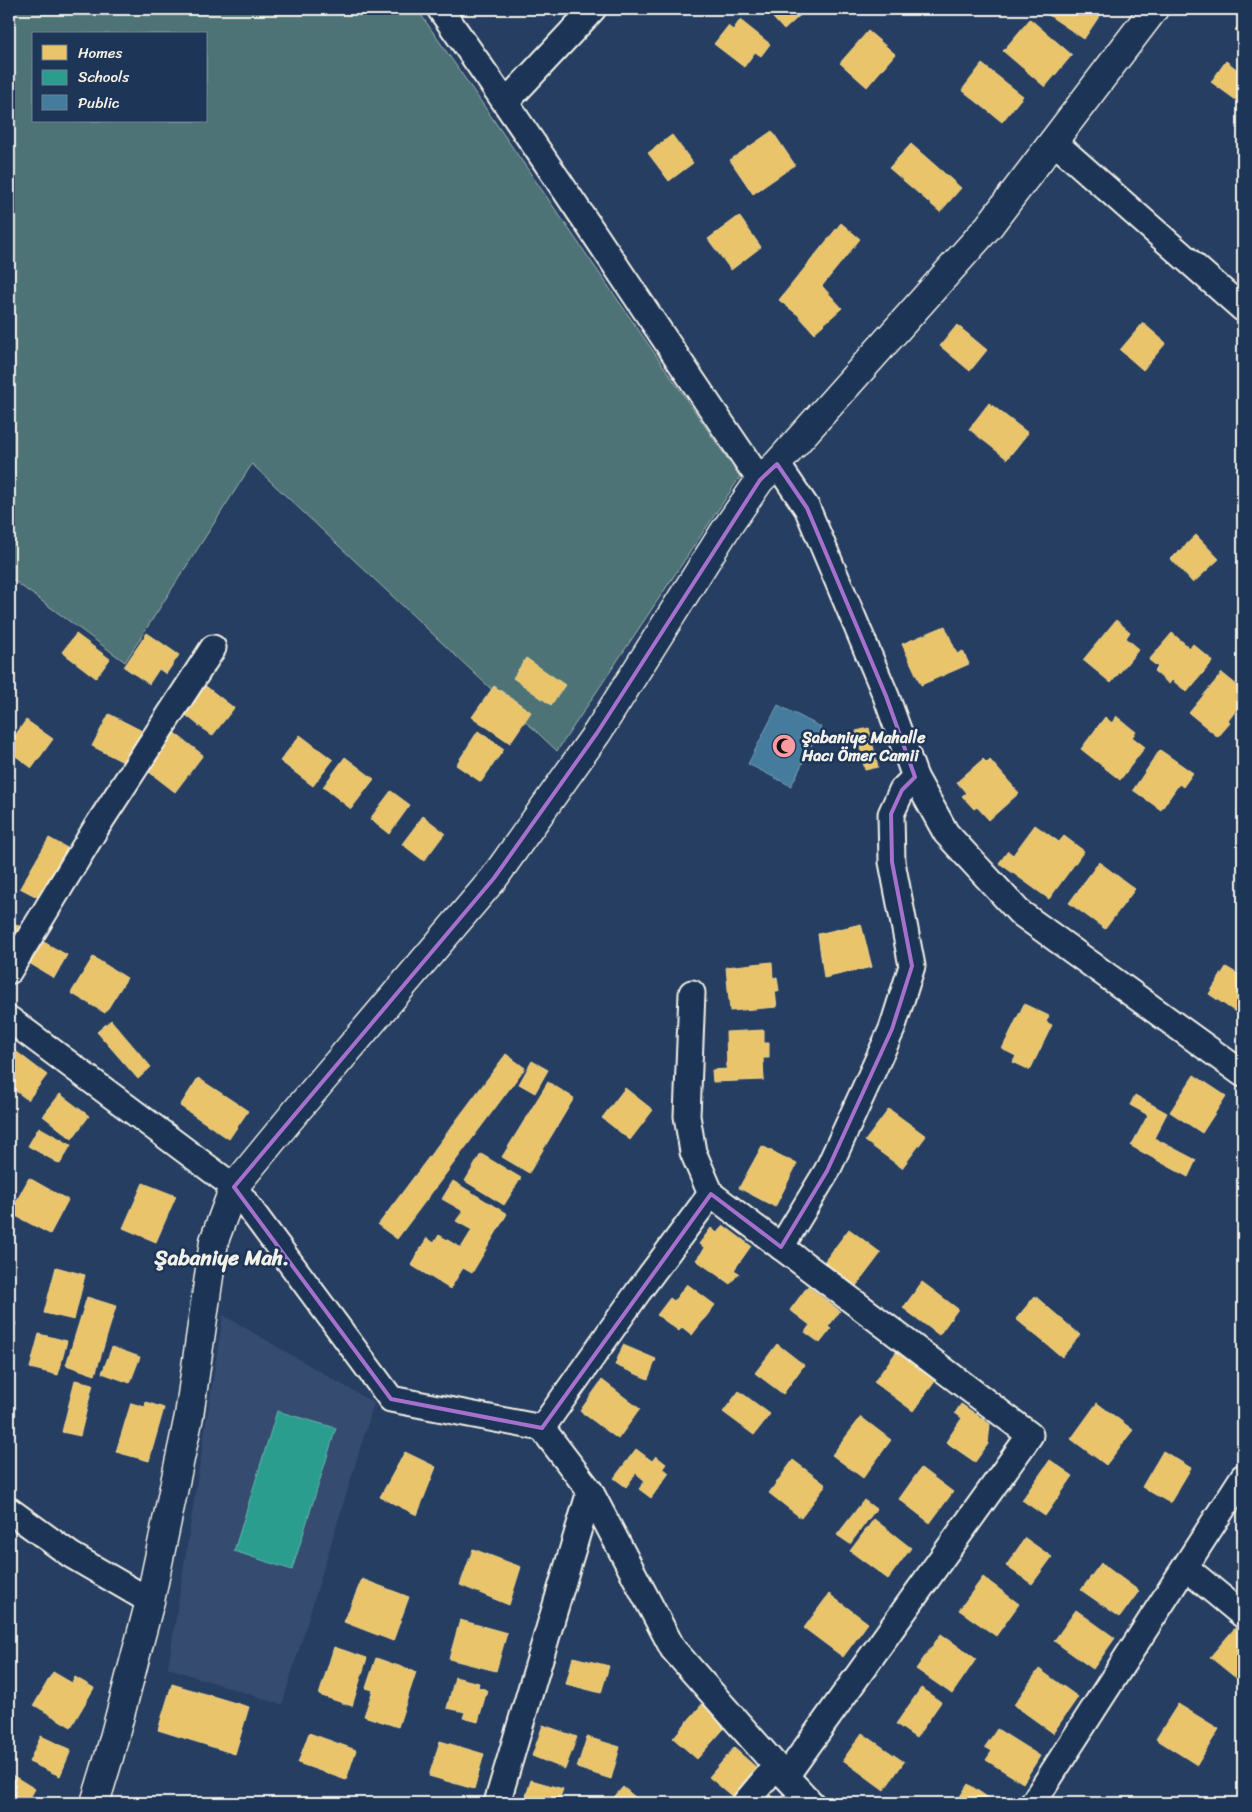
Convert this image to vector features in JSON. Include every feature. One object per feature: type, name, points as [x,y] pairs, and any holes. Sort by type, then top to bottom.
[{"type":"street","points":[[440,9],[506,102],[668,346],[768,472],[807,508],[886,696],[915,777],[946,833],[1019,912],[1243,1074]]},
{"type":"street","points":[[506,102],[594,9]]},
{"type":"street","points":[[95,1803],[150,1601],[189,1416],[214,1241],[234,1187],[494,878],[597,733],[724,532],[768,472],[989,226],[1154,9]]},
{"type":"street","points":[[1052,141],[1243,309]]},
{"type":"street","points":[[9,971],[96,828],[213,648]]},
{"type":"street","points":[[781,1246],[827,1171],[892,1029],[912,966],[892,862],[892,814],[902,790],[915,777]]},
{"type":"street","points":[[692,993],[687,1116],[693,1152],[711,1194],[1030,1434],[781,1771],[745,1803]]},
{"type":"street","points":[[9,1020],[234,1187],[392,1399],[542,1428],[590,1491],[673,1649],[781,1771],[812,1803]]},
{"type":"street","points":[[542,1428],[638,1292],[711,1194]]},
{"type":"street","points":[[1033,1803],[1243,1477]]},
{"type":"street","points":[[497,1803],[590,1491]]},
{"type":"street","points":[[9,1510],[71,1555],[150,1601]]},
{"type":"street","points":[[1186,1568],[1243,1616]]},
{"type":"highlighted area","points":[[777,464],[807,508],[886,696],[915,777],[902,790],[891,814],[892,862],[912,966],[892,1029],[827,1171],[781,1247],[711,1194],[542,1428],[391,1399],[234,1187],[494,878],[597,733],[760,480]]},
{"type":"shaded area","points":[[223,1315],[374,1403],[282,1705],[168,1668]]},
{"type":"green space","points":[[9,9],[417,9],[740,477],[557,751],[252,464],[125,662],[9,577]]},
{"type":"building: Homes","points":[[765,9],[807,9],[784,30]]},
{"type":"building: Homes","points":[[1046,9],[1104,9],[1084,39],[1044,12]]},
{"type":"building: Homes","points":[[1243,18],[1243,35],[1235,30]]},
{"type":"building: Homes","points":[[1030,19],[1072,55],[1045,87],[1003,51]]},
{"type":"building: Homes","points":[[740,20],[770,44],[761,56],[755,52],[744,67],[714,44],[728,26],[733,30]]},
{"type":"building: Homes","points":[[868,31],[895,54],[867,87],[840,63]]},
{"type":"building: Homes","points":[[1226,61],[1243,74],[1243,105],[1211,82]]},
{"type":"building: Homes","points":[[982,64],[1023,96],[1002,122],[962,90]]},
{"type":"building: Homes","points":[[772,131],[795,165],[753,194],[730,160]]},
{"type":"building: Homes","points":[[672,135],[693,163],[669,181],[648,153]]},
{"type":"building: Homes","points":[[911,144],[961,188],[940,212],[889,168]]},
{"type":"building: Homes","points":[[739,216],[761,247],[731,270],[708,239]]},
{"type":"building: Homes","points":[[841,223],[860,239],[822,286],[842,308],[814,333],[798,315],[779,300]]},
{"type":"building: Homes","points":[[1143,323],[1166,343],[1143,370],[1120,350]]},
{"type":"building: Homes","points":[[957,325],[987,350],[970,371],[940,346]]},
{"type":"building: Homes","points":[[989,403],[1028,433],[1007,459],[969,429]]},
{"type":"building: Homes","points":[[1196,535],[1219,559],[1193,583],[1171,559]]},
{"type":"building: Homes","points":[[1116,620],[1130,632],[1126,638],[1139,649],[1111,683],[1083,660]]},
{"type":"building: Homes","points":[[945,626],[957,654],[963,651],[969,664],[921,685],[902,644]]},
{"type":"building: Homes","points":[[147,633],[179,655],[166,674],[159,669],[149,684],[124,667]]},
{"type":"building: Homes","points":[[1172,633],[1190,648],[1193,644],[1213,661],[1187,692],[1172,680],[1169,684],[1154,671],[1158,667],[1149,660]]},
{"type":"building: Homes","points":[[76,634],[110,659],[96,678],[62,652]]},
{"type":"building: Homes","points":[[526,658],[565,685],[551,705],[513,678]]},
{"type":"building: Homes","points":[[1222,673],[1243,690],[1243,701],[1228,721],[1230,723],[1218,737],[1189,713]]},
{"type":"building: Homes","points":[[203,684],[234,708],[212,736],[182,712]]},
{"type":"building: Homes","points":[[494,686],[531,712],[510,743],[472,717]]},
{"type":"building: Homes","points":[[109,714],[148,734],[131,766],[92,746]]},
{"type":"building: Homes","points":[[1116,716],[1136,732],[1132,737],[1145,747],[1120,780],[1081,749],[1105,717],[1112,723]]},
{"type":"building: Homes","points":[[26,720],[53,739],[32,768],[9,751],[9,744]]},
{"type":"building: Homes","points":[[168,728],[203,755],[175,792],[140,765]]},
{"type":"building: Homes","points":[[869,728],[878,767],[865,770],[856,731]]},
{"type":"building: Homes","points":[[478,731],[504,749],[481,782],[456,765]]},
{"type":"building: Homes","points":[[300,735],[333,760],[313,786],[280,761]]},
{"type":"building: Homes","points":[[1160,750],[1193,773],[1183,787],[1179,784],[1161,810],[1133,790]]},
{"type":"building: Homes","points":[[345,757],[374,779],[351,809],[323,787]]},
{"type":"building: Homes","points":[[983,759],[987,763],[990,760],[1019,793],[989,820],[977,807],[974,809],[962,796],[966,793],[957,782]]},
{"type":"building: Homes","points":[[391,791],[410,805],[389,834],[370,819]]},
{"type":"building: Homes","points":[[423,816],[445,833],[424,861],[402,844]]},
{"type":"building: Homes","points":[[1035,825],[1059,842],[1064,836],[1084,851],[1049,899],[999,863],[1008,851],[1013,855]]},
{"type":"building: Homes","points":[[49,838],[69,849],[41,899],[20,888]]},
{"type":"building: Homes","points":[[1099,862],[1135,889],[1105,929],[1069,903]]},
{"type":"building: Homes","points":[[9,921],[19,926],[9,945]]},
{"type":"building: Homes","points":[[861,924],[872,967],[824,978],[818,934]]},
{"type":"building: Homes","points":[[42,941],[67,955],[54,978],[29,963]]},
{"type":"building: Homes","points":[[93,957],[127,978],[105,1013],[71,993]]},
{"type":"building: Homes","points":[[772,962],[773,978],[777,977],[779,991],[775,991],[777,1007],[730,1011],[726,967]]},
{"type":"building: Homes","points":[[1226,967],[1238,974],[1240,971],[1243,974],[1243,1017],[1209,994]]},
{"type":"building: Homes","points":[[1024,1004],[1049,1016],[1046,1022],[1052,1025],[1030,1070],[1013,1062],[1016,1056],[1002,1049]]},
{"type":"building: Homes","points":[[111,1020],[151,1067],[138,1079],[97,1032]]},
{"type":"building: Homes","points":[[764,1030],[764,1043],[769,1043],[769,1058],[763,1058],[764,1080],[713,1082],[712,1070],[727,1069],[726,1032]]},
{"type":"building: Homes","points":[[9,1046],[47,1075],[28,1100],[9,1086]]},
{"type":"building: Homes","points":[[506,1054],[525,1068],[397,1239],[378,1225]]},
{"type":"building: Homes","points":[[532,1061],[548,1070],[535,1093],[519,1084]]},
{"type":"building: Homes","points":[[1194,1075],[1226,1096],[1202,1133],[1170,1112]]},
{"type":"building: Homes","points":[[198,1078],[248,1111],[229,1139],[180,1106]]},
{"type":"building: Homes","points":[[548,1082],[574,1098],[529,1173],[502,1157]]},
{"type":"building: Homes","points":[[625,1088],[653,1110],[630,1140],[602,1118]]},
{"type":"building: Homes","points":[[60,1094],[89,1116],[72,1139],[43,1116]]},
{"type":"building: Homes","points":[[1135,1095],[1167,1113],[1154,1138],[1196,1160],[1188,1177],[1131,1146],[1148,1115],[1130,1105]]},
{"type":"building: Homes","points":[[889,1109],[926,1136],[902,1168],[865,1141]]},
{"type":"building: Homes","points":[[39,1127],[71,1145],[60,1164],[28,1146]]},
{"type":"building: Homes","points":[[762,1146],[797,1164],[775,1207],[739,1188]]},
{"type":"building: Homes","points":[[481,1154],[521,1178],[504,1205],[465,1181]]},
{"type":"building: Homes","points":[[29,1178],[68,1200],[50,1234],[10,1213]]},
{"type":"building: Homes","points":[[453,1181],[507,1214],[472,1273],[463,1268],[450,1289],[411,1265],[427,1238],[434,1243],[439,1235],[461,1248],[472,1230],[456,1221],[463,1211],[442,1199]]},
{"type":"building: Homes","points":[[143,1183],[176,1196],[156,1242],[123,1228]]},
{"type":"building: Homes","points":[[723,1225],[751,1246],[734,1270],[739,1273],[730,1284],[696,1260],[705,1248],[699,1244],[711,1228],[717,1233]]},
{"type":"building: Homes","points":[[849,1229],[881,1253],[856,1286],[824,1262]]},
{"type":"building: Homes","points":[[56,1267],[85,1275],[74,1320],[44,1313]]},
{"type":"building: Homes","points":[[922,1282],[958,1309],[939,1335],[903,1308]]},
{"type":"building: Homes","points":[[687,1284],[715,1305],[692,1335],[682,1327],[679,1331],[657,1315],[670,1298],[674,1301]]},
{"type":"building: Homes","points":[[808,1286],[840,1311],[828,1327],[831,1329],[820,1343],[805,1332],[810,1325],[790,1310]]},
{"type":"building: Homes","points":[[1035,1296],[1080,1335],[1062,1357],[1016,1319]]},
{"type":"building: Homes","points":[[87,1297],[116,1306],[95,1375],[66,1365]]},
{"type":"building: Homes","points":[[9,1320],[16,1323],[9,1345]]},
{"type":"building: Homes","points":[[39,1334],[67,1341],[58,1375],[30,1368]]},
{"type":"building: Homes","points":[[777,1344],[804,1365],[783,1394],[755,1373]]},
{"type":"building: Homes","points":[[623,1345],[656,1359],[648,1379],[615,1365]]},
{"type":"building: Homes","points":[[112,1347],[140,1357],[130,1383],[102,1373]]},
{"type":"building: Homes","points":[[897,1351],[936,1380],[913,1411],[874,1382]]},
{"type":"building: Homes","points":[[75,1380],[93,1384],[80,1436],[62,1432]]},
{"type":"building: Homes","points":[[602,1380],[640,1409],[618,1439],[580,1411]]},
{"type":"building: Homes","points":[[739,1391],[770,1414],[754,1435],[723,1412]]},
{"type":"building: Homes","points":[[146,1402],[164,1408],[149,1461],[116,1452],[131,1403],[145,1407]]},
{"type":"building: Homes","points":[[1097,1403],[1133,1430],[1106,1465],[1071,1439]]},
{"type":"building: Homes","points":[[961,1404],[990,1424],[988,1444],[975,1462],[946,1442],[962,1418],[955,1413]]},
{"type":"building: Homes","points":[[861,1417],[891,1440],[863,1478],[832,1455]]},
{"type":"building: Homes","points":[[636,1449],[652,1461],[656,1456],[666,1464],[663,1468],[669,1473],[651,1498],[639,1489],[645,1481],[636,1473],[626,1487],[614,1478]]},
{"type":"building: Homes","points":[[1163,1451],[1191,1468],[1170,1503],[1142,1487]]},
{"type":"building: Homes","points":[[405,1452],[436,1467],[417,1515],[380,1497]]},
{"type":"building: Homes","points":[[793,1460],[826,1485],[801,1518],[769,1493]]},
{"type":"building: Homes","points":[[1050,1460],[1073,1476],[1045,1516],[1022,1500]]},
{"type":"building: Homes","points":[[921,1468],[953,1492],[930,1523],[899,1499]]},
{"type":"building: Homes","points":[[864,1500],[876,1509],[850,1544],[837,1535]]},
{"type":"building: Homes","points":[[874,1519],[911,1548],[888,1579],[850,1551]]},
{"type":"building: Homes","points":[[1025,1538],[1052,1557],[1032,1584],[1006,1566]]},
{"type":"building: Homes","points":[[473,1549],[521,1567],[509,1605],[460,1585]]},
{"type":"building: Homes","points":[[1101,1563],[1139,1591],[1120,1617],[1081,1590]]},
{"type":"building: Homes","points":[[983,1577],[1019,1604],[996,1636],[959,1610]]},
{"type":"building: Homes","points":[[362,1579],[409,1597],[393,1641],[344,1622]]},
{"type":"building: Homes","points":[[829,1594],[868,1623],[843,1657],[804,1628]]},
{"type":"building: Homes","points":[[1076,1610],[1115,1638],[1093,1669],[1054,1641]]},
{"type":"building: Homes","points":[[460,1620],[507,1633],[496,1671],[449,1659]]},
{"type":"building: Homes","points":[[1235,1628],[1243,1635],[1243,1670],[1236,1678],[1210,1657]]},
{"type":"building: Homes","points":[[941,1634],[976,1659],[952,1694],[916,1669]]},
{"type":"building: Homes","points":[[334,1647],[367,1658],[352,1706],[319,1695]]},
{"type":"building: Homes","points":[[573,1657],[609,1666],[601,1693],[566,1684]]},
{"type":"building: Homes","points":[[376,1658],[416,1672],[398,1727],[364,1716],[373,1690],[366,1688]]},
{"type":"building: Homes","points":[[1039,1669],[1078,1697],[1053,1733],[1014,1705]]},
{"type":"building: Homes","points":[[53,1672],[72,1683],[75,1677],[94,1688],[71,1727],[34,1705]]},
{"type":"building: Homes","points":[[455,1677],[479,1683],[478,1687],[487,1690],[478,1722],[463,1718],[465,1712],[447,1708]]},
{"type":"building: Homes","points":[[172,1684],[249,1707],[235,1754],[158,1730]]},
{"type":"building: Homes","points":[[921,1688],[941,1702],[916,1738],[896,1724]]},
{"type":"building: Homes","points":[[704,1702],[729,1723],[697,1759],[673,1738]]},
{"type":"building: Homes","points":[[1178,1704],[1219,1729],[1197,1765],[1156,1739]]},
{"type":"building: Homes","points":[[543,1725],[577,1737],[565,1769],[532,1756]]},
{"type":"building: Homes","points":[[997,1729],[1040,1756],[1023,1783],[986,1760],[992,1751],[985,1747]]},
{"type":"building: Homes","points":[[309,1733],[356,1750],[346,1780],[298,1763]]},
{"type":"building: Homes","points":[[862,1733],[904,1762],[884,1790],[843,1760]]},
{"type":"building: Homes","points":[[41,1736],[71,1750],[60,1776],[29,1762]]},
{"type":"building: Homes","points":[[587,1737],[620,1747],[611,1779],[577,1768]]},
{"type":"building: Homes","points":[[440,1741],[484,1754],[474,1789],[429,1776]]},
{"type":"building: Homes","points":[[734,1748],[758,1769],[734,1798],[709,1777]]},
{"type":"building: Homes","points":[[9,1773],[35,1789],[27,1803],[9,1803]]},
{"type":"building: Homes","points":[[531,1780],[563,1789],[558,1803],[524,1803]]},
{"type":"building: Homes","points":[[968,1784],[996,1803],[956,1803]]},
{"type":"building: Homes","points":[[623,1787],[642,1803],[609,1803]]},
{"type":"building: Homes","points":[[767,1791],[780,1803],[757,1803]]},
{"type":"building: Schools","points":[[277,1411],[336,1428],[292,1570],[234,1551]]},
{"type":"building: Public","name":"Şabaniye Mahalle Hacı Ömer Camii","points":[[778,705],[821,727],[791,786],[748,764]]},
{"type":"place","name":"Şabaniye Mahalle Hacı Ömer Camii","points":[[784,746]]},
{"type":"district","name":"Şabaniye Mah.","points":[[222,1258]]}]
